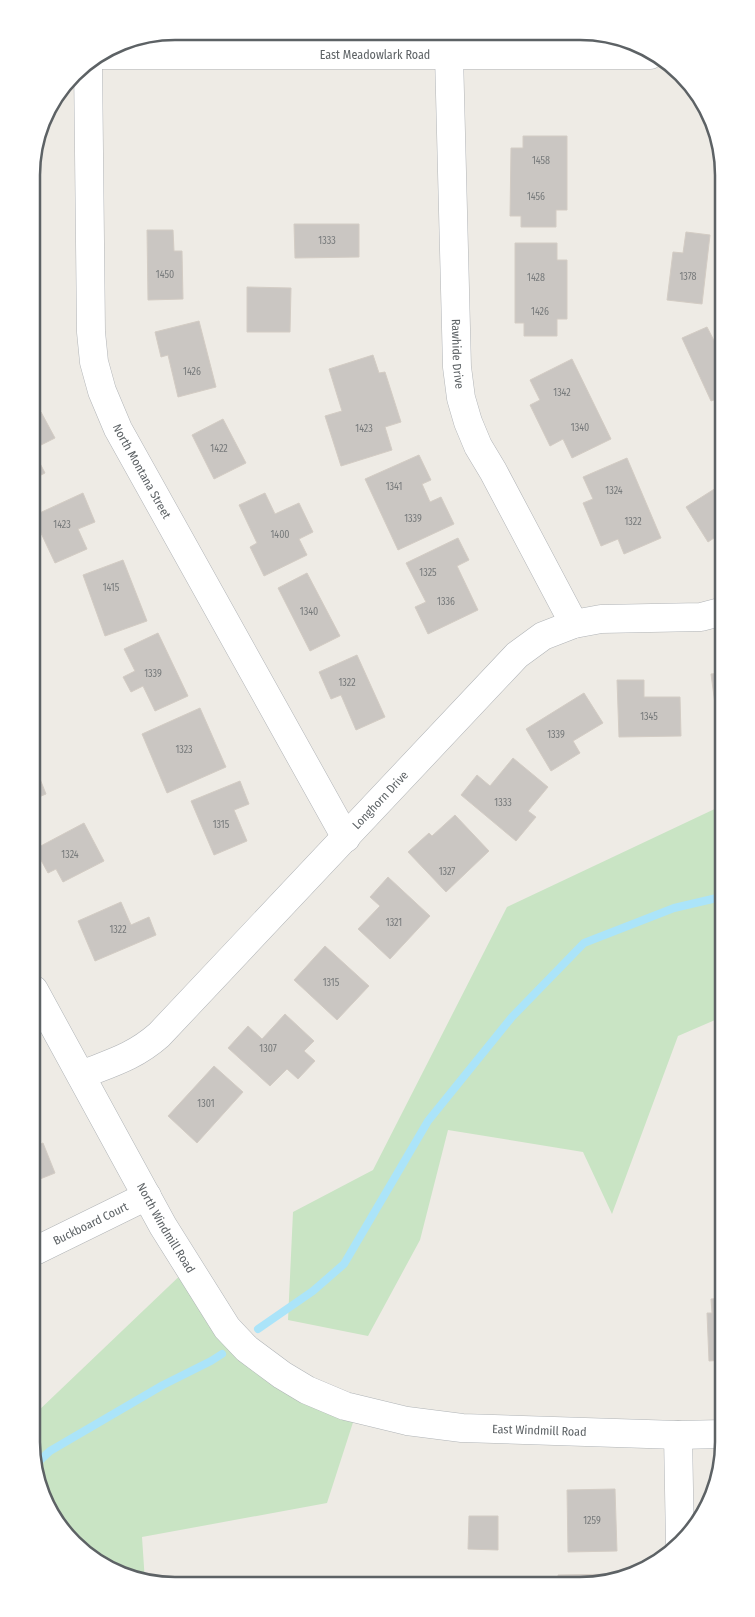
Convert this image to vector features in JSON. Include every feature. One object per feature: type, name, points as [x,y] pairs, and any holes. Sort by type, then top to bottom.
[{"type":"street","name":"East Meadowlark Road","points":[[114,54],[449,40],[641,54]]},
{"type":"street","name":"Rawhide Drive","points":[[449,40],[457,367],[461,398],[478,446],[574,624]]},
{"type":"street","name":"North Montana Street","points":[[88,72],[91,332],[94,362],[102,391],[118,428],[346,838]]},
{"type":"street","name":"Longhorn Drive","points":[[81,1075],[130,1056],[146,1047],[160,1035],[517,655],[529,645],[543,636],[574,624],[601,619],[701,617],[715,613]]},
{"type":"street","name":"North Windmill Road","points":[[40,1001],[163,1226],[227,1328],[247,1348],[282,1375],[307,1390],[357,1410]]},
{"type":"street","name":"Buckboard Court","points":[[40,1249],[147,1196]]},
{"type":"street","name":"East Windmill Road","points":[[357,1410],[407,1421],[462,1428],[678,1435],[715,1434]]},
{"type":"street","points":[[678,1435],[680,1532]]},
{"type":"green space","points":[[715,809],[715,1020],[678,1036],[612,1214],[583,1152],[448,1130],[420,1240],[368,1336],[288,1320],[293,1212],[373,1170],[507,907]]},
{"type":"green space","points":[[189,1267],[227,1328],[357,1410],[327,1503],[142,1537],[144,1573],[115,1563],[100,1554],[74,1531],[63,1517],[47,1485],[41,1460],[40,1409]]},
{"type":"building","points":[[523,136],[567,136],[567,210],[556,210],[556,227],[521,227],[521,216],[510,216],[511,148],[523,148]]},
{"type":"building","points":[[294,224],[359,224],[359,257],[295,258]]},
{"type":"building","points":[[147,230],[173,230],[174,251],[182,251],[183,299],[148,300]]},
{"type":"building","points":[[686,232],[710,235],[702,304],[667,300],[673,252],[683,253]]},
{"type":"building","points":[[515,243],[557,243],[557,260],[567,260],[567,319],[557,319],[557,336],[524,336],[524,323],[515,323]]},
{"type":"building","points":[[247,287],[291,288],[290,332],[247,332]]},
{"type":"building","points":[[199,321],[216,387],[178,397],[168,355],[161,357],[155,332]]},
{"type":"building","points":[[707,327],[715,342],[715,400],[711,401],[682,338]]},
{"type":"building","points":[[373,355],[379,373],[385,372],[401,422],[385,427],[392,450],[341,466],[325,416],[342,411],[329,369]]},
{"type":"building","points":[[572,359],[611,439],[572,458],[563,439],[550,446],[530,405],[540,400],[530,380]]},
{"type":"building","points":[[40,413],[55,438],[40,446]]},
{"type":"building","points":[[223,419],[246,463],[214,479],[192,435]]},
{"type":"building","points":[[419,455],[431,480],[422,484],[430,502],[441,497],[454,524],[398,550],[365,479]]},
{"type":"building","points":[[627,458],[661,538],[624,554],[618,539],[601,546],[583,503],[593,499],[583,477]]},
{"type":"building","points":[[40,463],[45,473],[40,476]]},
{"type":"building","points":[[715,489],[715,537],[708,542],[686,507]]},
{"type":"building","points":[[83,493],[95,522],[78,529],[87,549],[55,563],[40,531],[40,513]]},
{"type":"building","points":[[265,493],[275,514],[299,503],[313,532],[299,539],[307,555],[264,576],[250,547],[257,543],[239,505]]},
{"type":"building","points":[[458,538],[469,560],[457,566],[478,610],[428,634],[415,607],[426,602],[406,563]]},
{"type":"building","points":[[123,560],[147,621],[105,636],[83,575]]},
{"type":"building","points":[[307,573],[340,636],[310,651],[278,588]]},
{"type":"building","points":[[158,633],[188,696],[155,711],[143,686],[131,692],[123,677],[135,671],[124,649]]},
{"type":"building","points":[[357,655],[385,717],[356,730],[341,695],[331,699],[319,672]]},
{"type":"building","points":[[711,674],[715,674],[715,704]]},
{"type":"building","points":[[617,680],[644,680],[644,697],[680,697],[681,736],[619,737]]},
{"type":"building","points":[[584,693],[603,723],[573,741],[580,753],[551,771],[526,729]]},
{"type":"building","points":[[200,708],[226,767],[167,793],[142,734]]},
{"type":"building","points":[[513,758],[548,787],[528,811],[536,817],[516,841],[461,795],[477,775],[490,786]]},
{"type":"building","points":[[40,779],[46,794],[40,796]]},
{"type":"building","points":[[240,781],[249,804],[234,810],[247,841],[214,855],[191,801]]},
{"type":"building","points":[[455,815],[489,851],[446,892],[408,852],[429,833],[432,836]]},
{"type":"building","points":[[84,823],[104,861],[63,882],[56,869],[48,873],[40,858],[40,846]]},
{"type":"building","points":[[388,877],[430,916],[390,959],[358,929],[380,906],[370,897]]},
{"type":"building","points":[[121,902],[131,925],[149,917],[156,935],[95,961],[78,921]]},
{"type":"building","points":[[325,946],[369,986],[337,1020],[294,980]]},
{"type":"building","points":[[285,1014],[314,1041],[304,1051],[315,1061],[298,1079],[287,1069],[270,1086],[228,1048],[248,1026],[262,1039]]},
{"type":"building","points":[[214,1066],[243,1092],[197,1143],[168,1116]]},
{"type":"building","points":[[43,1143],[55,1173],[40,1179],[40,1144]]},
{"type":"building","points":[[711,1299],[715,1299],[715,1361],[709,1361],[707,1313],[712,1313]]},
{"type":"building","points":[[615,1489],[617,1551],[568,1552],[567,1490]]},
{"type":"building","points":[[469,1516],[498,1516],[498,1550],[468,1549]]},
{"type":"building","points":[[606,1574],[580,1577],[558,1577],[558,1575]]},
{"type":"waterway","points":[[258,1329],[313,1291],[344,1264],[428,1121],[512,1017],[584,943],[674,908],[715,898]]},
{"type":"waterway","points":[[41,1459],[50,1451],[163,1385],[222,1354]]}]
